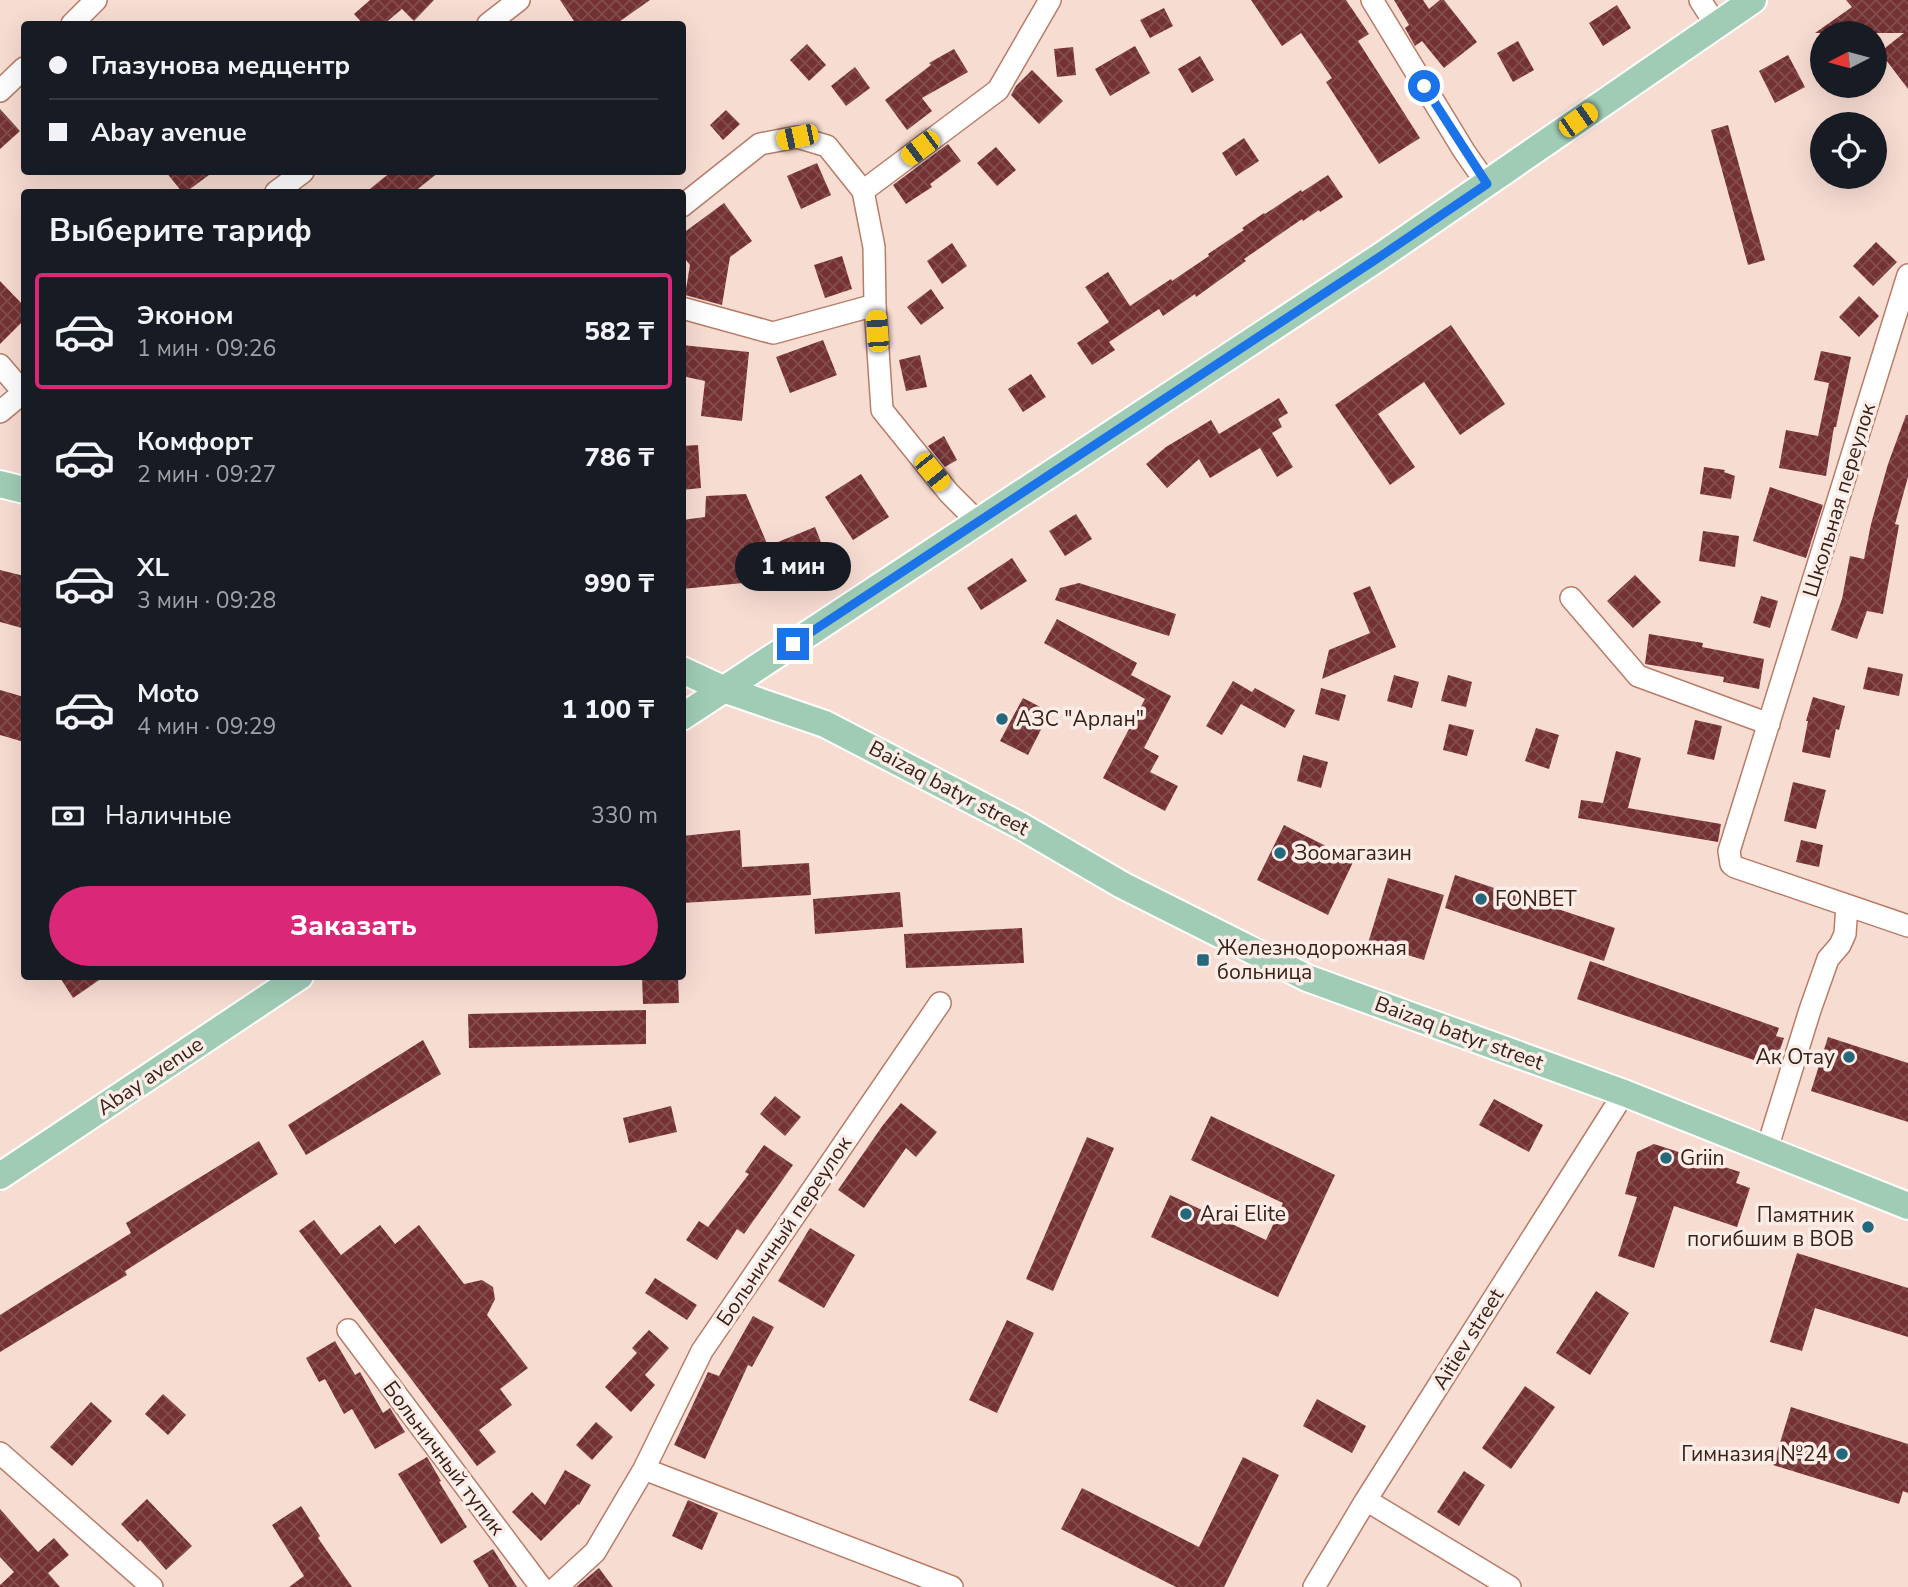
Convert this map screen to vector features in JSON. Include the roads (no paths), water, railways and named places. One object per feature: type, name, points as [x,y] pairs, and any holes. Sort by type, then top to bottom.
[{"type":"main road","points":[[686,715],[1381,256],[1753,0]]},
{"type":"main road","points":[[0,484],[21,489]]},
{"type":"main road","name":"Baizaq batyr street","points":[[686,672],[723,690],[825,724],[1019,825],[1122,885],[1307,978],[1624,1093],[1908,1206]]},
{"type":"main road","name":"Abay avenue","points":[[0,1176],[294,980]]},
{"type":"street","points":[[75,21],[96,0]]},
{"type":"street","points":[[492,21],[519,0]]},
{"type":"street","points":[[863,191],[998,90],[1050,0]]},
{"type":"street","points":[[1372,0],[1487,184]]},
{"type":"street","points":[[1700,0],[1716,25]]},
{"type":"street","points":[[0,90],[21,71]]},
{"type":"street","points":[[686,203],[761,145],[797,137],[827,146],[863,191],[874,247],[882,410],[949,493],[978,522]]},
{"type":"street","points":[[280,189],[299,175]]},
{"type":"street","name":"Школьная переулок","points":[[1847,906],[1735,867],[1731,864],[1729,851],[1908,275]]},
{"type":"street","points":[[686,309],[773,332],[875,305]]},
{"type":"street","points":[[0,365],[21,390]]},
{"type":"street","points":[[0,412],[21,395]]},
{"type":"street","points":[[1571,598],[1638,676],[1769,724]]},
{"type":"street","points":[[1767,1149],[1828,959],[1845,934],[1847,906],[1908,926]]},
{"type":"street","name":"Больничный переулок","points":[[558,1587],[595,1552],[645,1469],[702,1351],[940,1003]]},
{"type":"street","name":"Aitiev street","points":[[1314,1587],[1366,1500],[1624,1093]]},
{"type":"street","name":"Больничный тупик","points":[[348,1330],[541,1587]]},
{"type":"street","points":[[0,1453],[152,1587]]},
{"type":"street","points":[[645,1469],[952,1587]]},
{"type":"street","points":[[1366,1500],[1510,1587]]},
{"type":"place","name":"АЗС \"Арлан\"","points":[[1002,719]]},
{"type":"place","name":"Зоомагазин","points":[[1280,853]]},
{"type":"place","name":"FONBET","points":[[1481,899]]},
{"type":"place","name":"Железнодорожная больница","points":[[1203,960]]},
{"type":"place","name":"Ак Отау","points":[[1849,1057]]},
{"type":"place","name":"Griin","points":[[1666,1158]]},
{"type":"place","name":"Arai Elite","points":[[1186,1214]]},
{"type":"place","name":"Памятник погибшим в ВОВ","points":[[1868,1227]]},
{"type":"place","name":"Гимназия №24","points":[[1842,1454]]}]
